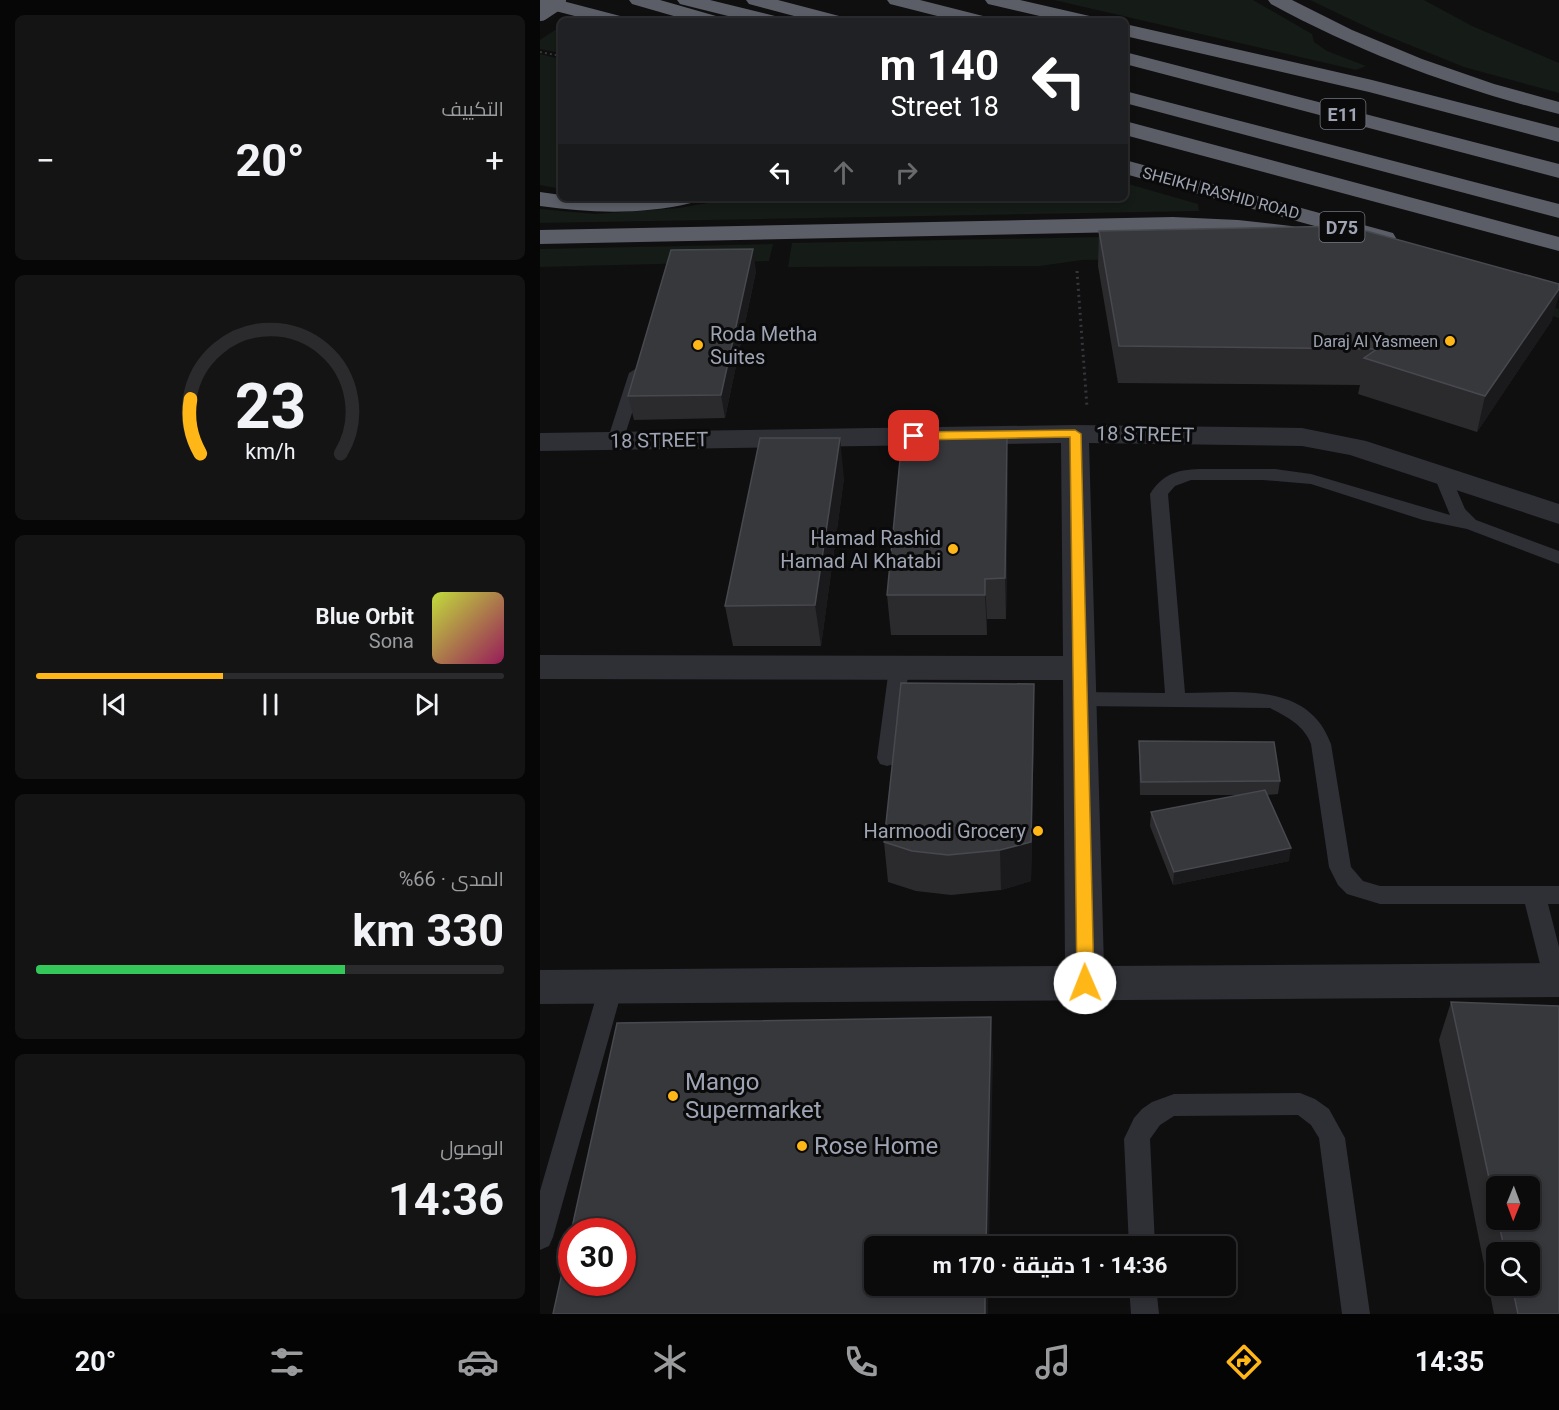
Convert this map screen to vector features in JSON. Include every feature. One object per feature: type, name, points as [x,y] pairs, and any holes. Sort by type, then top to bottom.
[{"type":"highway","points":[[540,10],[555,0]]},
{"type":"highway","points":[[639,0],[701,18]]},
{"type":"highway","points":[[687,0],[760,18]]},
{"type":"highway","points":[[756,0],[825,18]]},
{"type":"highway","points":[[897,0],[968,18]]},
{"type":"highway","points":[[994,0],[1074,18]]},
{"type":"highway","points":[[1278,0],[1329,27],[1403,59],[1490,89],[1559,108]]},
{"type":"highway","points":[[540,1],[605,18]]},
{"type":"highway","points":[[1128,31],[1559,129]]},
{"type":"highway","name":"E11","points":[[1128,59],[1559,171]]},
{"type":"highway","name":"E11","points":[[1128,98],[1559,211]]},
{"type":"highway","points":[[1434,102],[1559,135]]},
{"type":"highway","points":[[1128,106],[1212,120]]},
{"type":"highway","points":[[1128,129],[1559,244]]},
{"type":"highway","points":[[1128,149],[1559,259]]},
{"type":"highway","name":"SHEIKH RASHID ROAD","points":[[540,237],[1173,224],[1270,230],[1405,250],[1128,168]]},
{"type":"highway","points":[[540,199],[558,201]]},
{"type":"highway","points":[[563,201],[598,204],[658,201]]},
{"type":"street","name":"18 STREET","points":[[540,442],[1075,434],[1302,437],[1356,447],[1559,514]]},
{"type":"street","points":[[1075,434],[1085,983]]},
{"type":"street","points":[[540,667],[899,668],[1079,683]]},
{"type":"street","points":[[540,987],[1558,980]]},
{"type":"lane","points":[[615,441],[640,362]]},
{"type":"lane","points":[[1176,700],[1159,494],[1170,480],[1192,475],[1288,475],[1335,485],[1432,517],[1470,525],[1559,558]]},
{"type":"lane","points":[[1443,476],[1457,512],[1470,525]]},
{"type":"lane","points":[[886,758],[899,668]]},
{"type":"lane","points":[[1079,683],[1176,700],[1273,701],[1299,714],[1309,723],[1319,738],[1342,875],[1349,884],[1368,894],[1559,895]]},
{"type":"lane","points":[[1534,895],[1558,980]]},
{"type":"lane","points":[[540,1237],[611,987]]},
{"type":"lane","points":[[1142,1236],[1137,1139],[1143,1122],[1156,1110],[1174,1105],[1300,1104],[1315,1112],[1327,1123],[1332,1138],[1356,1314]]},
{"type":"lane","points":[[1144,1296],[1145,1314]]},
{"type":"path","points":[[540,52],[558,55]]},
{"type":"shaded area","points":[[1054,0],[1253,0],[1312,34],[1314,42],[1327,51],[1366,66],[1356,70]]},
{"type":"shaded area","points":[[1310,0],[1424,0],[1472,26],[1559,63],[1559,93],[1464,67],[1375,31]]},
{"type":"shaded area","points":[[558,28],[558,52],[540,49],[540,40]]},
{"type":"shaded area","points":[[540,54],[558,58],[558,188],[540,185]]},
{"type":"shaded area","points":[[1128,184],[1198,204],[1199,211],[540,223],[540,209],[595,214],[679,208],[718,201],[1128,201]]},
{"type":"shaded area","points":[[1203,235],[1380,261],[1559,309],[1559,318],[1365,261],[1294,257],[1082,260],[1040,266],[788,267],[792,243]]},
{"type":"shaded area","points":[[773,244],[769,261],[540,267],[540,249]]},
{"type":"building","points":[[1348,226],[1559,284],[1559,289],[1485,396],[1364,358],[1377,349],[1119,346],[1099,231]]},
{"type":"building","name":"Roda Metha Suites","points":[[753,249],[721,395],[628,396],[671,250]]},
{"type":"building","points":[[760,438],[840,438],[815,605],[725,606]]},
{"type":"building","name":"Hamad Rashid Hamad Al Khatabi","points":[[1007,438],[1005,578],[985,579],[985,595],[887,595],[902,439]]},
{"type":"building","points":[[901,683],[1034,684],[1031,842],[1000,850],[948,855],[912,851],[884,842]]},
{"type":"building","points":[[1139,741],[1274,742],[1280,781],[1141,782]]},
{"type":"building","points":[[1265,790],[1291,848],[1174,872],[1151,812]]},
{"type":"building","points":[[1451,1002],[1559,1006],[1559,1314],[1518,1314],[1514,1296],[1540,1296],[1540,1242],[1503,1242],[1500,1230],[1540,1230],[1540,1176],[1489,1176]]},
{"type":"building","name":"Rose Home","points":[[991,1017],[986,1236],[864,1236],[864,1296],[985,1296],[985,1314],[553,1314],[558,1291],[558,1296],[636,1296],[636,1218],[574,1218],[617,1023]]},
{"type":"place","name":"Daraj Al Yasmeen","points":[[1450,341]]},
{"type":"place","name":"Roda Metha Suites","points":[[698,345]]},
{"type":"place","name":"Hamad Rashid Hamad Al Khatabi","points":[[953,549]]},
{"type":"place","name":"Harmoodi Grocery","points":[[1038,831]]},
{"type":"place","name":"Mango Supermarket","points":[[673,1096]]},
{"type":"place","name":"Rose Home","points":[[802,1146]]},
{"type":"route","points":[[914,436],[1075,434],[1085,983]]}]
